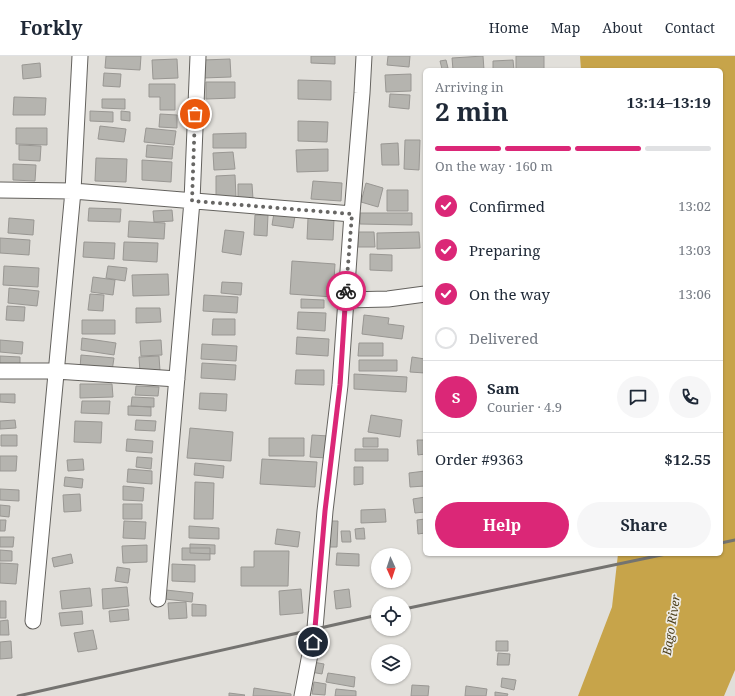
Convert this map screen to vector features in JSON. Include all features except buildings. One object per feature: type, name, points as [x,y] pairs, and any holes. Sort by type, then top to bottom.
[{"type":"street","points":[[33,621],[73,191],[80,56]]},
{"type":"street","points":[[158,599],[192,201],[198,56]]},
{"type":"street","points":[[302,696],[315,628],[325,511],[340,385],[364,56]]},
{"type":"street","points":[[0,190],[73,191],[352,214]]},
{"type":"street","points":[[346,300],[388,299],[423,294]]},
{"type":"street","points":[[0,371],[56,372],[177,379]]},
{"type":"shaded area","points":[[580,56],[735,56],[735,670],[724,696],[578,696],[612,607],[618,556],[723,556],[723,68],[581,68]]},
{"type":"railway","points":[[723,543],[735,540]]},
{"type":"railway","points":[[411,608],[656,556]]},
{"type":"railway","points":[[18,696],[371,617]]},
{"type":"way so far","points":[[195,114],[192,201],[352,214],[346,291]]},
{"type":"route","points":[[313,642],[325,511],[340,385],[346,291]]},
{"type":"water label","name":"Bago River","points":[[671,625]]}]
